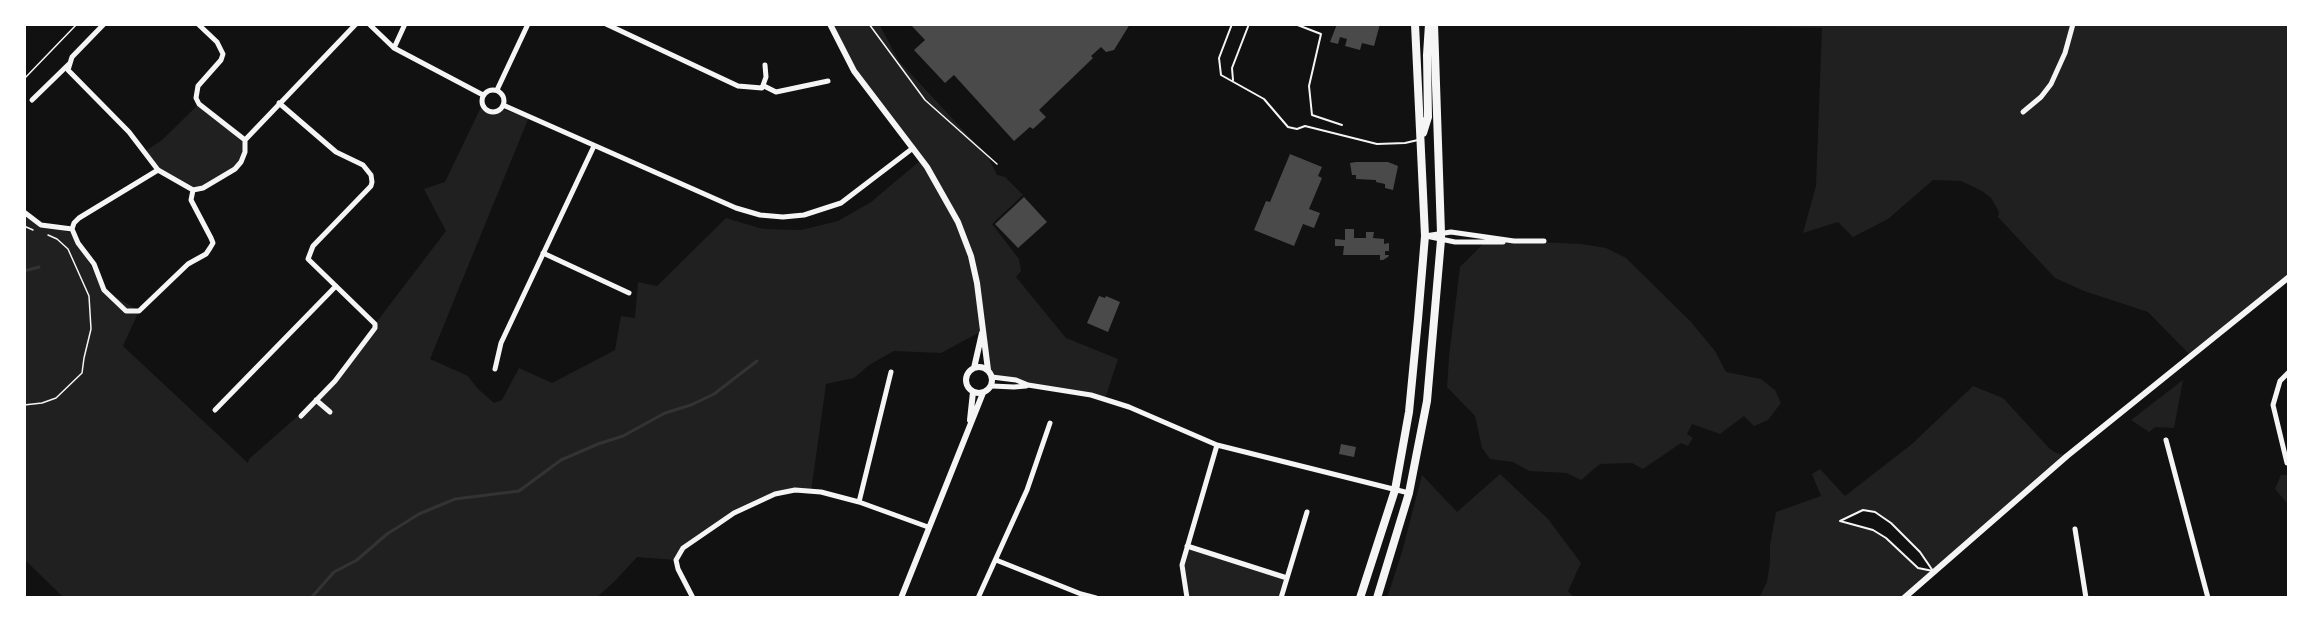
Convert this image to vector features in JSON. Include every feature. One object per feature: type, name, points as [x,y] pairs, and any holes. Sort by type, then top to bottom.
[{"type":"main road","points":[[1360,598],[1395,490],[1409,412],[1425,236],[1415,24]]},
{"type":"main road","points":[[1421,139],[1428,117],[1429,24]]},
{"type":"main road","points":[[1377,598],[1409,493],[1429,381],[1441,236],[1434,24]]},
{"type":"main road","points":[[1421,139],[1437,137]]},
{"type":"street","points":[[104,24],[72,57],[68,70],[129,132],[158,170],[193,190],[203,188],[236,169],[245,152],[245,140],[356,24]]},
{"type":"street","points":[[198,24],[217,42],[223,54],[221,60],[198,86],[196,98],[199,104],[233,133],[245,140]]},
{"type":"street","points":[[369,24],[394,48],[483,95]]},
{"type":"street","points":[[394,48],[405,24]]},
{"type":"street","points":[[496,90],[528,24]]},
{"type":"street","points":[[830,24],[854,71],[942,189],[963,233],[977,283],[982,331],[992,386]]},
{"type":"street","points":[[2022,112],[2041,97],[2051,84],[2065,53],[2073,24]]},
{"type":"street","points":[[610,25],[738,86],[760,88],[764,86],[776,92],[828,81]]},
{"type":"street","points":[[32,100],[69,64]]},
{"type":"street","points":[[764,86],[765,65]]},
{"type":"street","points":[[488,90],[496,90],[503,97],[503,105],[496,111],[488,111],[482,105],[483,95],[488,90]]},
{"type":"street","points":[[279,103],[336,152],[363,165],[371,175],[371,186],[313,246],[308,259],[375,324],[375,328],[345,369],[301,416]]},
{"type":"street","points":[[503,105],[736,208],[760,215],[783,217],[804,215],[841,203],[913,148]]},
{"type":"street","points":[[495,369],[501,343],[594,146]]},
{"type":"street","points":[[158,170],[79,218],[72,229],[78,243],[94,264],[104,290],[126,311],[139,311],[188,264],[206,254],[213,243],[191,200],[193,190]]},
{"type":"street","points":[[24,213],[41,225],[72,229]]},
{"type":"street","points":[[1425,236],[1544,241]]},
{"type":"street","points":[[543,253],[630,293]]},
{"type":"street","points":[[1904,598],[2075,449],[2186,358],[2266,298],[2289,277]]},
{"type":"street","points":[[214,410],[336,286]]},
{"type":"street","points":[[974,368],[982,331]]},
{"type":"street","points":[[970,427],[973,392],[966,382],[968,373],[979,366],[988,370]]},
{"type":"street","points":[[859,502],[891,372]]},
{"type":"street","points":[[2287,463],[2273,405],[2280,381],[2289,372]]},
{"type":"street","points":[[992,376],[1016,380],[1028,385],[1091,395],[1166,422],[1216,445],[1409,493]]},
{"type":"street","points":[[901,598],[983,393],[992,386],[1028,385]]},
{"type":"street","points":[[973,392],[983,393]]},
{"type":"street","points":[[316,400],[330,412]]},
{"type":"street","points":[[978,598],[1027,490],[1050,423]]},
{"type":"street","points":[[2166,440],[2208,598]]},
{"type":"street","points":[[1187,598],[1182,566],[1216,445]]},
{"type":"street","points":[[693,598],[678,569],[676,560],[683,548],[734,513],[775,494],[795,490],[821,492],[859,502],[928,527]]},
{"type":"street","points":[[1281,598],[1307,512]]},
{"type":"street","points":[[2074,529],[2086,598]]},
{"type":"street","points":[[1187,546],[1287,578]]},
{"type":"street","points":[[996,560],[1096,598]]},
{"type":"lane","points":[[1232,24],[1218,63],[1221,75],[1264,99],[1292,128],[1305,126],[1377,144],[1405,143],[1421,139]]},
{"type":"lane","points":[[1233,80],[1232,68],[1249,24]]},
{"type":"lane","points":[[1295,24],[1321,34],[1309,86],[1312,115],[1342,125]]},
{"type":"lane","points":[[1863,510],[1875,512],[1891,523],[1920,552],[1933,571],[1918,568],[1886,538],[1873,530],[1840,521],[1863,510]]},
{"type":"path","points":[[24,79],[77,24]]},
{"type":"path","points":[[869,24],[925,100],[997,164]]},
{"type":"path","points":[[24,226],[38,231]]},
{"type":"path","points":[[24,405],[42,403],[56,398],[82,374],[91,329],[89,296],[68,249],[57,239],[44,233]]},
{"type":"shaded area","points":[[831,24],[879,24],[899,61],[988,157],[997,175],[1005,177],[1023,195],[992,224],[1019,259],[1021,271],[1016,277],[1066,338],[1118,359],[1105,399],[992,376],[985,367],[982,331],[941,353],[894,351],[869,365],[854,378],[826,384],[811,492],[795,490],[755,502],[683,548],[676,560],[637,557],[596,598],[64,598],[24,559],[24,212],[31,219],[73,234],[104,290],[139,311],[123,346],[248,463],[249,459],[335,381],[446,231],[424,189],[445,182],[482,105],[488,111],[500,109],[529,117],[430,359],[468,376],[477,388],[494,403],[502,400],[519,368],[552,383],[615,350],[621,316],[635,318],[638,282],[657,286],[726,218],[763,229],[801,230],[838,221],[871,202],[921,160],[859,79]]},
{"type":"shaded area","points":[[1732,24],[2289,24],[2289,277],[2190,355],[2148,312],[2084,291],[2055,278],[1997,216],[1999,215],[1998,210],[1991,198],[1961,181],[1933,180],[1888,219],[1853,237],[1838,222],[1803,233],[1816,186],[1822,28],[1732,26]]},
{"type":"shaded area","points":[[199,104],[245,140],[245,152],[235,169],[193,190],[158,170],[144,152],[162,140]]},
{"type":"shaded area","points":[[1514,241],[1581,244],[1606,248],[1626,258],[1691,322],[1715,351],[1726,372],[1761,379],[1775,390],[1781,403],[1768,420],[1754,426],[1744,416],[1720,434],[1692,424],[1687,434],[1693,438],[1688,446],[1681,443],[1643,469],[1632,463],[1600,464],[1581,480],[1567,473],[1529,471],[1513,462],[1490,459],[1482,448],[1475,416],[1447,387],[1449,357],[1460,267],[1484,243]]},
{"type":"shaded area","points":[[2183,380],[2174,428],[2155,427],[2149,432],[2131,420]]},
{"type":"shaded area","points":[[1973,386],[2003,398],[2048,447],[2054,452],[2067,456],[1904,598],[1759,598],[1767,582],[1776,512],[1821,496],[1812,474],[1820,469],[1845,496],[1912,444]],"holes":[[[1863,510],[1875,512],[1891,523],[1920,552],[1932,571],[1918,568],[1886,538],[1873,530],[1841,521]]]},
{"type":"shaded area","points":[[1500,474],[1548,519],[1581,563],[1568,591],[1574,598],[1387,598],[1402,552],[1422,475],[1457,512]]},
{"type":"shaded area","points":[[2281,475],[2289,475],[2289,501],[2286,502],[2275,489]]},
{"type":"shaded area","points":[[1187,546],[1287,578],[1281,598],[1187,598],[1182,565]]},
{"type":"building","points":[[910,24],[1130,24],[1114,50],[1106,52],[1101,47],[1091,56],[1093,58],[1039,110],[1046,117],[1014,141],[954,75],[945,83],[914,50],[925,40]]},
{"type":"building","points":[[1337,24],[1380,24],[1374,46],[1362,43],[1360,50],[1345,46],[1347,39],[1340,37],[1338,44],[1330,42]]},
{"type":"building","points":[[1290,154],[1322,167],[1318,176],[1322,178],[1309,209],[1320,213],[1314,228],[1303,224],[1294,246],[1254,230],[1266,201],[1270,202]]},
{"type":"building","points":[[1388,162],[1398,166],[1393,190],[1385,188],[1385,184],[1376,182],[1376,180],[1356,179],[1356,175],[1352,175],[1350,163]]},
{"type":"building","points":[[1024,197],[1047,222],[1018,248],[995,224]]},
{"type":"building","points":[[1345,229],[1354,229],[1354,238],[1366,238],[1366,232],[1374,232],[1373,238],[1384,239],[1384,244],[1389,243],[1389,251],[1385,251],[1388,257],[1380,260],[1380,255],[1343,255],[1344,246],[1335,246],[1335,239],[1345,240]]},
{"type":"building","points":[[1099,296],[1105,298],[1106,296],[1120,302],[1108,332],[1087,323]]},
{"type":"building","points":[[1341,444],[1356,447],[1354,457],[1339,454]]},
{"type":"waterway","points":[[24,271],[39,267]]},
{"type":"waterway","points":[[311,598],[334,572],[357,560],[387,534],[419,514],[455,499],[519,491],[561,460],[623,436],[665,413],[691,405],[714,394],[757,361]]}]
